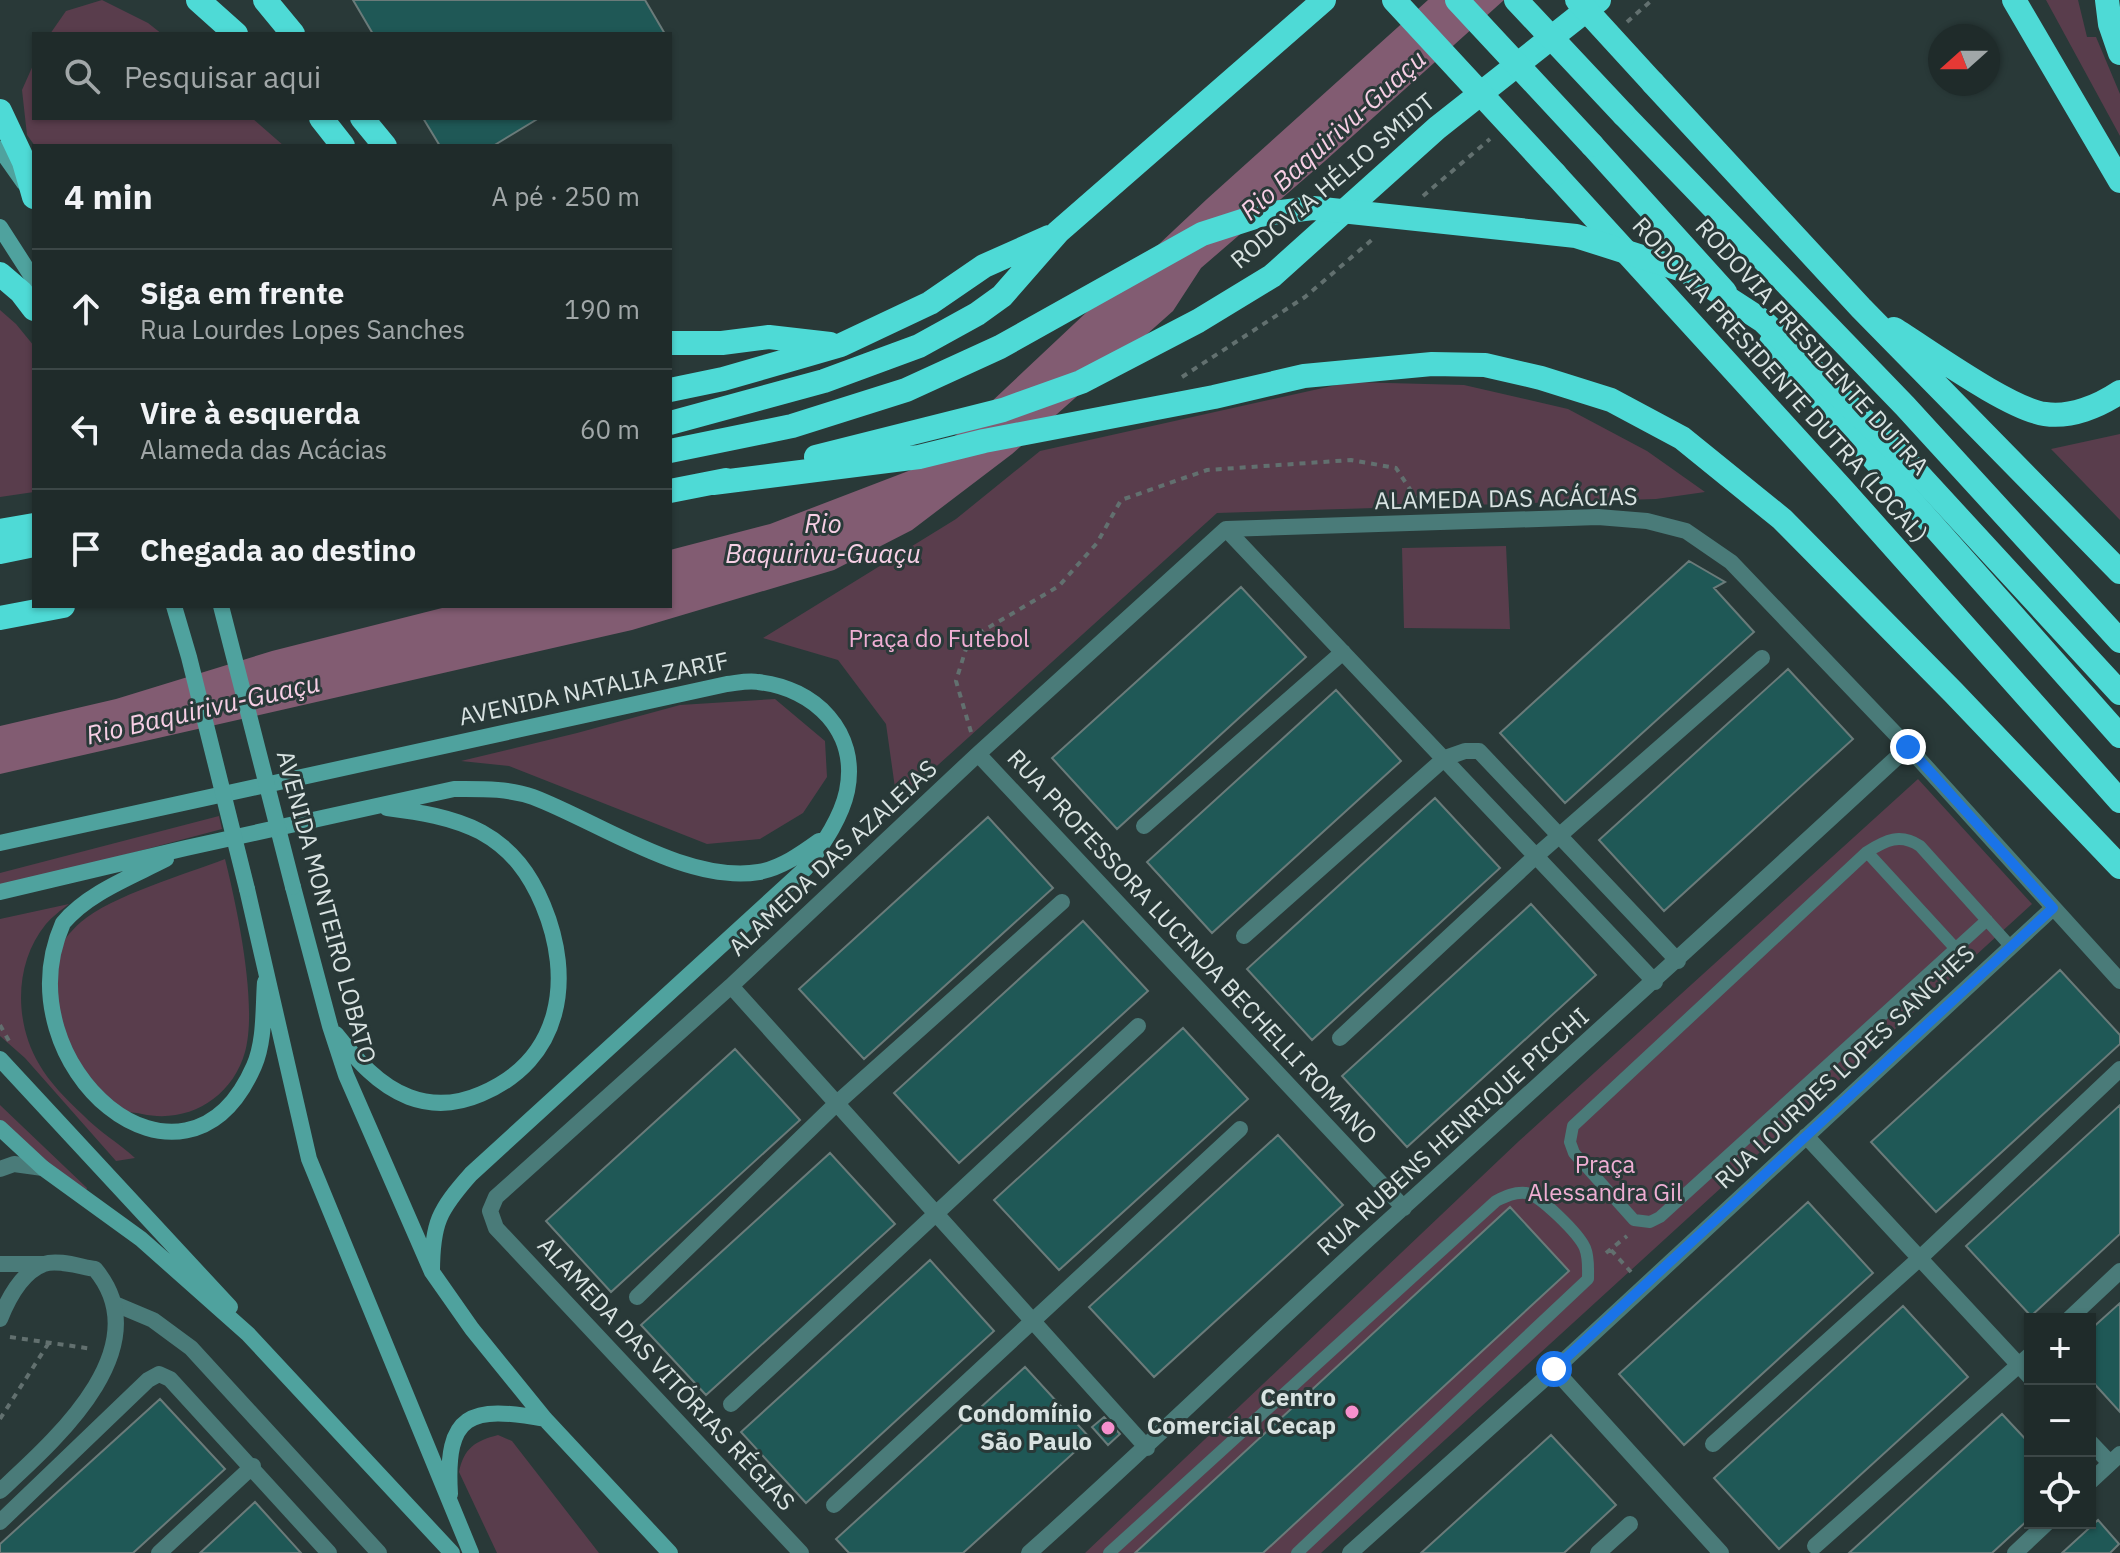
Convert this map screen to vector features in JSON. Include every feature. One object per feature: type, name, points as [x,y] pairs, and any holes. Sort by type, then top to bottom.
[{"type":"highway","points":[[198,0],[234,32]]},
{"type":"highway","points":[[225,0],[251,32]]},
{"type":"highway","points":[[265,0],[291,32]]},
{"type":"highway","points":[[672,422],[824,381],[919,346],[977,314],[1002,296],[1058,232],[1324,0]]},
{"type":"highway","name":"RODOVIA PRESIDENTE DUTRA (LOCAL)","points":[[1394,0],[1825,470],[2120,801]]},
{"type":"highway","name":"RODOVIA PRESIDENTE DUTRA","points":[[1457,0],[1885,469],[2120,736]]},
{"type":"highway","name":"RODOVIA PRESIDENTE DUTRA","points":[[1516,0],[1905,406],[2120,641]]},
{"type":"highway","points":[[1577,0],[1861,308],[2120,572]]},
{"type":"highway","name":"RODOVIA HÉLIO SMIDT","points":[[679,490],[1003,410],[1081,382],[1198,321],[1272,276],[1437,128],[1599,0]]},
{"type":"highway","points":[[2014,0],[2120,181]]},
{"type":"highway","points":[[2107,0],[2110,24],[2120,53]]},
{"type":"highway","points":[[0,111],[24,162],[32,190]]},
{"type":"highway","points":[[323,120],[341,144]]},
{"type":"highway","points":[[364,120],[383,144]]},
{"type":"highway","points":[[672,451],[792,426],[906,390],[1000,347],[1202,234],[1264,214],[1313,208],[1576,236],[1686,271],[1763,321],[1910,465],[2120,693]]},
{"type":"highway","points":[[672,390],[723,379],[841,345],[930,303],[984,266],[1058,232]]},
{"type":"highway","points":[[0,274],[32,306]]},
{"type":"highway","points":[[1861,308],[1994,390],[2045,414],[2086,409],[2120,392]]},
{"type":"highway","points":[[672,343],[722,343],[769,337],[841,345]]},
{"type":"highway","points":[[713,483],[919,457],[1304,376],[1432,364],[1485,365],[1541,378],[1611,400],[1682,438],[1782,519],[2120,867]]},
{"type":"highway","points":[[0,531],[32,525]]},
{"type":"highway","points":[[0,552],[32,545]]},
{"type":"highway","points":[[2038,553],[2078,573],[2120,617]]},
{"type":"highway","points":[[0,618],[52,608]]},
{"type":"main road","points":[[0,149],[32,194]]},
{"type":"main road","points":[[0,227],[32,277]]},
{"type":"main road","points":[[175,608],[266,964],[309,1159],[471,1553]]},
{"type":"main road","name":"AVENIDA MONTEIRO LOBATO","points":[[222,608],[330,1026],[346,1075],[432,1272],[472,1329],[545,1419],[670,1553]]},
{"type":"main road","name":"AVENIDA NATALIA ZARIF","points":[[0,843],[727,684],[755,681],[787,687],[811,701],[837,723],[850,761],[847,793],[829,834],[806,868],[471,1174],[439,1215],[432,1239],[432,1272]]},
{"type":"main road","points":[[0,892],[454,789],[491,789],[530,796],[680,862],[719,873],[760,872],[796,858],[829,834]]},
{"type":"main road","points":[[330,1026],[381,1082],[410,1098],[440,1104],[471,1098],[494,1089],[521,1071],[541,1047],[553,1018],[561,984],[557,945],[532,878],[508,852],[482,833],[454,821],[373,806]]},
{"type":"main road","points":[[34,980],[49,943],[83,903],[186,848]]},
{"type":"main road","points":[[77,1098],[93,1112],[122,1126],[155,1132],[179,1129],[221,1112],[235,1097],[255,1065],[266,964]]},
{"type":"main road","points":[[0,1059],[233,1310],[248,1334]]},
{"type":"main road","points":[[0,1128],[43,1168],[141,1239],[248,1334],[452,1553]]},
{"type":"main road","points":[[451,1508],[450,1449],[456,1432],[484,1413],[511,1413],[545,1419]]},
{"type":"street","name":"ALAMEDA DAS ACÁCIAS","points":[[1226,529],[1598,517],[1647,521],[1686,531],[1731,562],[1908,747],[2120,981]]},
{"type":"street","points":[[1226,529],[1655,982]]},
{"type":"street","name":"ALAMEDA DAS AZALEIAS","points":[[496,1228],[490,1211],[496,1197],[731,986],[978,754],[1226,529]]},
{"type":"street","points":[[1144,826],[1343,652]]},
{"type":"street","points":[[1340,1038],[1560,834],[1762,658]]},
{"type":"street","name":"RUA RUBENS HENRIQUE PICCHI","points":[[1029,1553],[1908,747]]},
{"type":"street","points":[[1244,936],[1445,758],[1465,751],[1479,751],[1678,961]]},
{"type":"street","name":"RUA PROFESSORA LUCINDA BECHELLI ROMANO","points":[[978,754],[1404,1208]]},
{"type":"street","points":[[637,1297],[837,1103],[1062,902]]},
{"type":"street","name":"RUA LOURDES LOPES SANCHES","points":[[1350,1553],[2053,908]]},
{"type":"street","points":[[731,986],[1147,1448]]},
{"type":"street","points":[[731,1404],[1138,1026]]},
{"type":"street","points":[[1713,1444],[1920,1258],[2120,1069]]},
{"type":"street","points":[[834,1505],[1240,1129]]},
{"type":"street","points":[[1806,1136],[2024,1364]]},
{"type":"street","points":[[0,1169],[14,1164],[43,1168]]},
{"type":"street","name":"ALAMEDA DAS VITÓRIAS RÉGIAS","points":[[496,1228],[801,1553]]},
{"type":"street","points":[[0,1264],[55,1263],[95,1269],[107,1283],[115,1304],[110,1354],[85,1405],[61,1434],[0,1491]]},
{"type":"street","points":[[0,1319],[18,1286],[28,1274],[44,1264]]},
{"type":"street","points":[[2075,1313],[2120,1271]]},
{"type":"street","points":[[115,1304],[153,1320],[191,1348],[379,1553]]},
{"type":"street","points":[[1815,1546],[2024,1368]]},
{"type":"street","points":[[1554,1369],[1721,1553]]},
{"type":"street","points":[[0,1522],[148,1380],[159,1374],[170,1379],[253,1466],[329,1553]]},
{"type":"street","points":[[2096,1446],[2115,1459],[2096,1476]]},
{"type":"street","points":[[159,1553],[253,1466]]},
{"type":"street","points":[[1598,1553],[1630,1524]]},
{"type":"street","points":[[2015,1553],[2041,1529]]},
{"type":"lane","points":[[1987,920],[1660,1217],[1642,1223],[1634,1220],[1574,1153],[1570,1142],[1573,1126],[1867,852],[1896,838],[1910,839],[1920,846],[1987,920],[2011,947]]},
{"type":"lane","points":[[1867,852],[1956,949]]},
{"type":"lane","points":[[1109,1553],[1496,1201],[1513,1193],[1529,1193],[1542,1201],[1584,1244],[1589,1259],[1588,1279],[1297,1553]]},
{"type":"path","points":[[978,754],[956,681],[969,639],[1059,586],[1097,543],[1121,500],[1207,470],[1351,460],[1396,468],[1432,521]]},
{"type":"path","points":[[1589,1259],[1611,1250],[1642,1223]]},
{"type":"path","points":[[1611,1250],[1644,1285]]},
{"type":"path","points":[[0,1335],[50,1341],[110,1354]]},
{"type":"path","points":[[0,1419],[50,1341]]},
{"type":"green space","points":[[102,0],[159,32],[51,32],[66,11]]},
{"type":"green space","points":[[2046,0],[2078,0],[2087,37],[2096,37],[2120,94],[2120,136]]},
{"type":"green space","points":[[32,68],[32,120],[254,120],[282,144],[34,144],[27,135],[22,90]]},
{"type":"green space","points":[[0,310],[32,344],[32,492],[0,497]]},
{"type":"green space","name":"Praça do Futebol","points":[[1350,382],[1464,385],[1568,409],[1647,451],[1705,492],[1656,499],[1217,513],[897,802],[886,724],[838,660],[763,638],[956,519],[1040,451]]},
{"type":"green space","points":[[2120,434],[2120,520],[2051,449]]},
{"type":"green space","points":[[1506,546],[1510,629],[1404,628],[1402,548]]},
{"type":"green space","points":[[775,699],[825,741],[827,777],[803,813],[760,839],[707,844],[509,766],[461,761],[680,705]]},
{"type":"green space","name":"Praça Alessandra Gil","points":[[1918,779],[2032,904],[1321,1553],[1085,1553],[1519,1141]]},
{"type":"green space","points":[[219,816],[222,829],[0,888],[0,873]]},
{"type":"green space","points":[[225,859],[248,983],[248,1032],[239,1068],[219,1094],[191,1111],[159,1116],[116,1109],[65,1057],[51,1033],[45,998],[51,965],[68,935],[94,912],[129,895]]},
{"type":"green space","points":[[69,904],[46,924],[28,956],[21,993],[25,1030],[39,1064],[53,1084],[89,1121],[135,1158],[116,1161],[25,1058],[0,1036],[0,919]]},
{"type":"green space","points":[[0,1105],[87,1188],[86,1191],[0,1133]]},
{"type":"green space","points":[[498,1435],[512,1441],[599,1553],[497,1553],[459,1472],[467,1451],[483,1440]]},
{"type":"water","name":"Rio Baquirivu-Guaçu","points":[[1428,0],[1504,0],[1201,268],[1173,311],[1012,454],[912,530],[834,570],[632,630],[0,774],[0,726],[116,699],[272,651],[442,608],[672,608],[672,549],[770,524],[924,465],[1207,199]]},
{"type":"building","points":[[353,0],[645,0],[664,32],[372,32]]},
{"type":"building","points":[[424,120],[536,120],[496,144],[439,144]]},
{"type":"building","points":[[1689,561],[1725,582],[1714,588],[1754,632],[1565,803],[1500,733]]},
{"type":"building","points":[[1241,587],[1306,657],[1117,829],[1052,758]]},
{"type":"building","points":[[1788,669],[1853,739],[1664,911],[1599,840]]},
{"type":"building","points":[[1336,690],[1401,761],[1212,933],[1147,862]]},
{"type":"building","points":[[1435,798],[1500,868],[1312,1040],[1247,969]]},
{"type":"building","points":[[988,817],[1053,888],[864,1059],[799,989]]},
{"type":"building","points":[[1531,904],[1596,975],[1407,1147],[1342,1076]]},
{"type":"building","points":[[1083,921],[1148,991],[959,1163],[894,1093]]},
{"type":"building","points":[[2060,970],[2120,1035],[2120,1044],[1936,1212],[1871,1142]]},
{"type":"building","points":[[1183,1028],[1248,1099],[1059,1270],[994,1200]]},
{"type":"building","points":[[735,1049],[800,1120],[611,1292],[546,1221]]},
{"type":"building","points":[[2120,1105],[2120,1234],[2034,1313],[2028,1313],[1966,1246]]},
{"type":"building","points":[[1278,1135],[1343,1205],[1154,1377],[1089,1307]]},
{"type":"building","points":[[830,1153],[895,1224],[706,1395],[641,1325]]},
{"type":"building","points":[[1808,1202],[1873,1273],[1684,1445],[1619,1374]]},
{"type":"building","name":"Centro Comercial Cecap","points":[[1510,1207],[1569,1271],[1263,1553],[1135,1553]]},
{"type":"building","points":[[930,1260],[994,1331],[806,1503],[741,1432]]},
{"type":"building","points":[[2120,1303],[2120,1412],[2096,1386],[2096,1325]]},
{"type":"building","points":[[1903,1306],[1968,1377],[1779,1549],[1714,1478]]},
{"type":"building","points":[[1025,1367],[1090,1438],[963,1553],[849,1553],[836,1539]]},
{"type":"building","points":[[160,1399],[225,1469],[133,1553],[0,1553],[0,1544]]},
{"type":"building","points":[[2002,1414],[2024,1438],[2024,1524],[1992,1553],[1849,1553]]},
{"type":"building","name":"Condomínio São Paulo","points":[[1104,1417],[1120,1434],[1108,1445],[1092,1427]]},
{"type":"building","points":[[1551,1435],[1616,1505],[1564,1553],[1421,1553]]},
{"type":"building","points":[[255,1502],[301,1553],[200,1553]]},
{"type":"building","points":[[2098,1520],[2119,1544],[2110,1553],[2062,1553],[2088,1529],[2096,1529]]},
{"type":"place","name":"Centro Comercial Cecap","points":[[1352,1412]]},
{"type":"place","name":"Condomínio São Paulo","points":[[1108,1428]]},
{"type":"route","points":[[1554,1369],[2053,908],[1908,747]]}]
